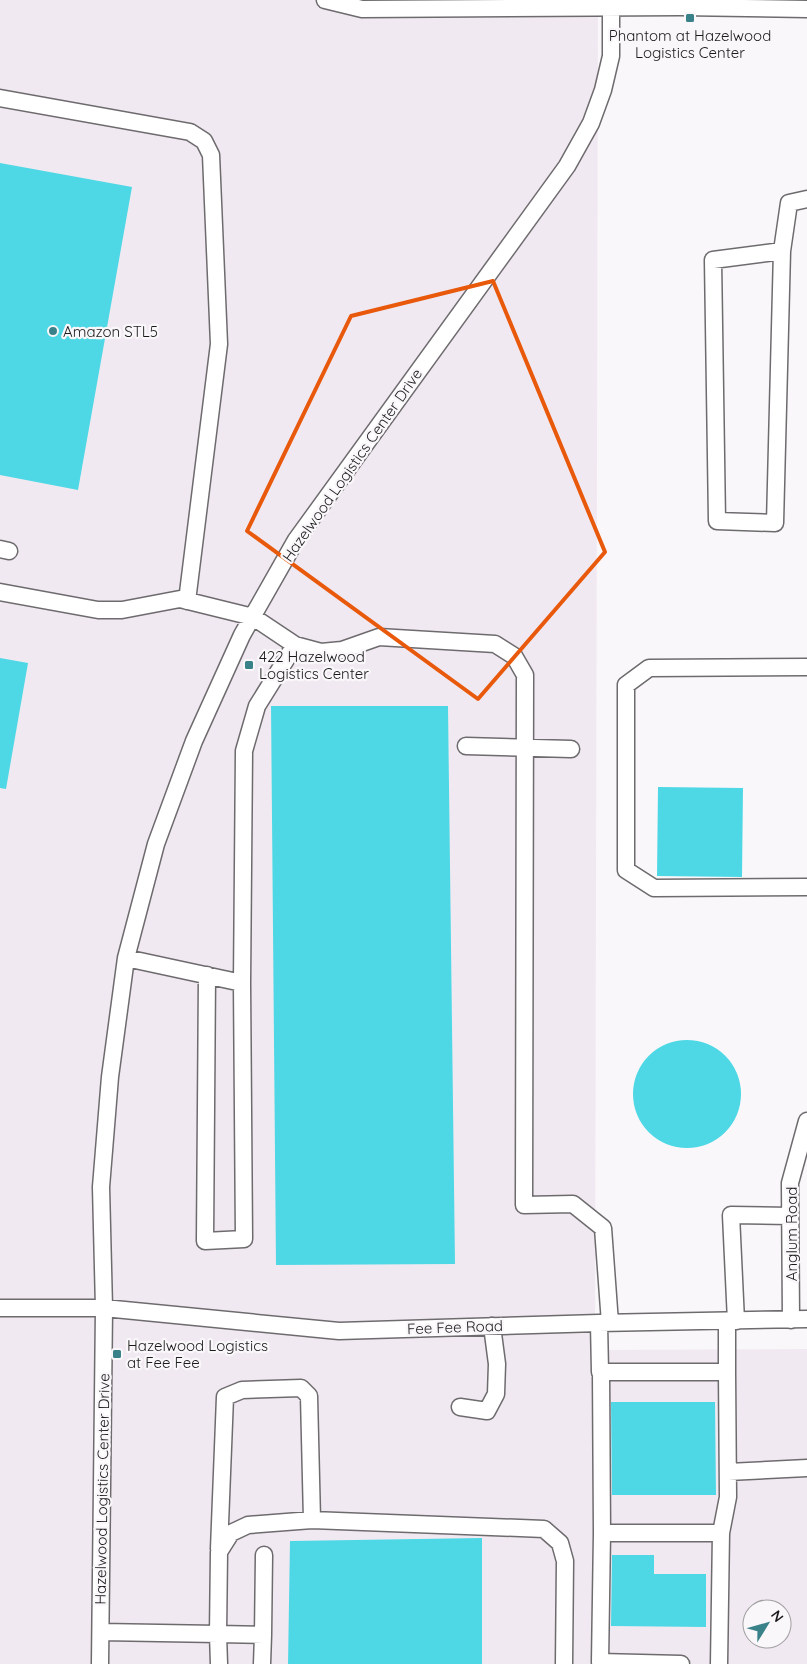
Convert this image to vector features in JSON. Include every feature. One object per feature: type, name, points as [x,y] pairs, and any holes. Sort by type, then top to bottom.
[{"type":"street","points":[[325,0],[362,8],[611,4],[807,9]]},
{"type":"street","name":"Hazelwood Logistics Center Drive","points":[[100,1664],[104,1308],[101,1187],[110,1077],[126,958],[156,844],[194,741],[242,635],[296,540],[566,166],[591,124],[611,56],[611,4]]},
{"type":"street","points":[[0,98],[190,132],[204,141],[211,155],[219,344],[187,601]]},
{"type":"street","points":[[782,251],[713,260],[717,521],[775,523],[782,251],[788,203],[807,198]]},
{"type":"street","points":[[0,592],[98,610],[122,610],[180,599],[253,617],[295,644],[321,652],[342,650],[380,637],[495,644],[514,656],[525,676],[524,1205],[573,1204],[603,1228],[605,1323],[601,1372],[602,1533],[600,1662],[681,1664]]},
{"type":"street","points":[[207,975],[205,1241],[244,1239],[242,983],[244,751],[257,706],[295,644]]},
{"type":"street","points":[[807,667],[648,668],[626,686],[626,870],[654,888],[807,887]]},
{"type":"street","points":[[466,746],[571,749]]},
{"type":"street","points":[[126,958],[242,983]]},
{"type":"street","name":"Anglum Road","points":[[799,1320],[790,1216],[790,1183],[807,1121]]},
{"type":"street","points":[[719,1664],[721,1533],[728,1497],[727,1372],[732,1321],[731,1215],[790,1216]]},
{"type":"street","name":"Fee Fee Road","points":[[0,1308],[104,1308],[339,1331],[605,1323],[799,1320]]},
{"type":"street","points":[[460,1407],[487,1411],[496,1394],[497,1364],[492,1326]]},
{"type":"street","points":[[601,1372],[727,1372]]},
{"type":"street","points":[[219,1664],[219,1552],[225,1397],[242,1390],[301,1388],[309,1396],[312,1520]]},
{"type":"street","points":[[728,1472],[807,1468]]},
{"type":"street","points":[[219,1552],[231,1532],[248,1525],[312,1520],[544,1529],[560,1543],[565,1561],[564,1664]]},
{"type":"street","points":[[602,1533],[721,1533]]},
{"type":"street","points":[[262,1664],[264,1556]]},
{"type":"street","points":[[101,1632],[262,1635]]},
{"type":"highlighted area","points":[[493,281],[605,552],[478,699],[247,531],[351,316]]},
{"type":"shaded area","points":[[0,0],[598,0],[595,1350],[807,1349],[807,1664],[0,1664]]},
{"type":"building","name":"Amazon STL5","points":[[0,163],[132,187],[78,490],[0,475]]},
{"type":"building","points":[[0,658],[28,663],[6,789],[0,788]]},
{"type":"building","points":[[271,706],[448,706],[455,1264],[276,1265]]},
{"type":"building","points":[[658,787],[743,788],[742,877],[657,876]]},
{"type":"building","points":[[687,1040],[708,1044],[725,1056],[737,1073],[741,1094],[737,1115],[725,1132],[708,1144],[687,1148],[666,1144],[649,1132],[637,1115],[633,1094],[637,1073],[649,1056],[666,1044]]},
{"type":"building","points":[[611,1402],[715,1402],[716,1495],[612,1495]]},
{"type":"building","points":[[482,1538],[482,1664],[288,1664],[290,1541]]},
{"type":"building","points":[[612,1555],[654,1555],[654,1574],[706,1574],[706,1627],[611,1626]]},
{"type":"place","name":"Phantom at Hazelwood Logistics Center","points":[[690,18]]},
{"type":"place","name":"Amazon STL5","points":[[53,331]]},
{"type":"place","name":"422 Hazelwood Logistics Center","points":[[249,665]]},
{"type":"place","name":"Hazelwood Logistics at Fee Fee","points":[[117,1354]]}]
